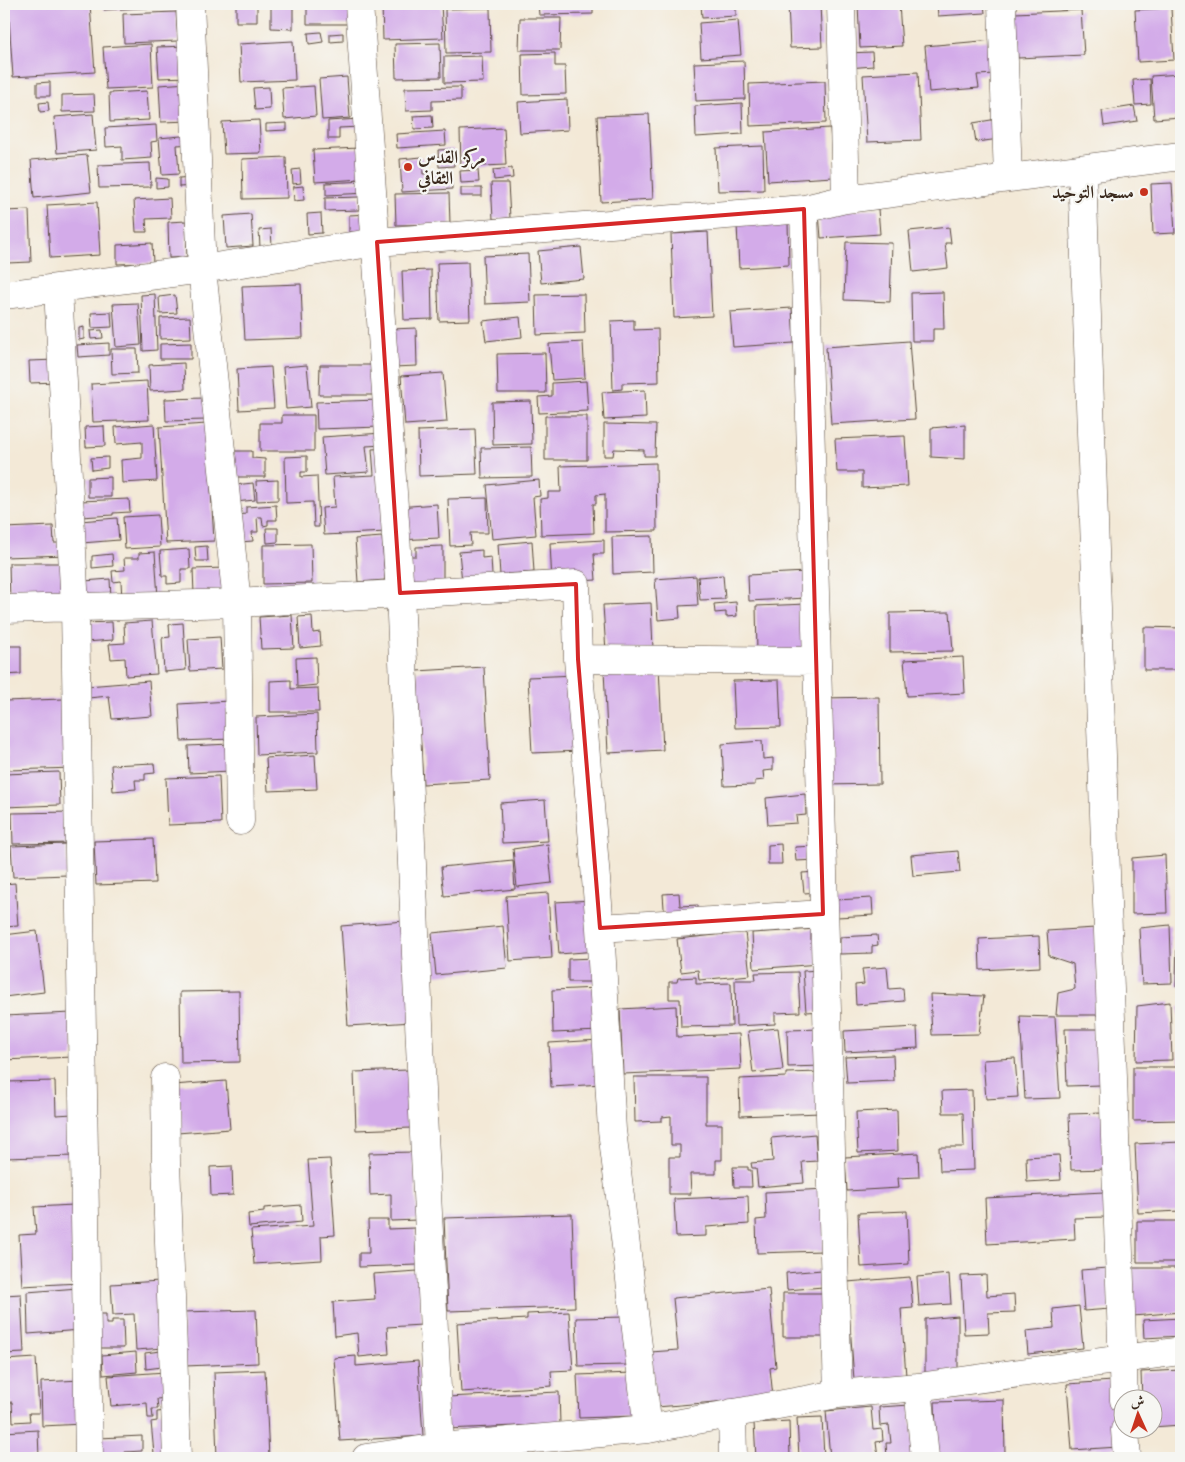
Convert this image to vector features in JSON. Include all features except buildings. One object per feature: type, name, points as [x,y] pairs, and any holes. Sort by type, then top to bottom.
[{"type":"street","points":[[190,4],[202,270],[237,603],[240,821]]},
{"type":"street","points":[[360,4],[400,593],[423,1125],[440,1447]]},
{"type":"street","points":[[840,4],[846,199]]},
{"type":"street","points":[[1002,4],[1008,178]]},
{"type":"street","points":[[4,296],[202,270],[377,242],[804,208],[846,199],[1181,156]]},
{"type":"street","points":[[1082,169],[1124,1390]]},
{"type":"street","points":[[804,208],[838,1394]]},
{"type":"street","points":[[58,289],[75,607],[89,1458]]},
{"type":"street","points":[[4,609],[237,603],[576,584],[578,659],[600,928],[612,1130],[648,1429]]},
{"type":"street","points":[[578,659],[816,662]]},
{"type":"street","points":[[600,928],[824,914]]},
{"type":"street","points":[[165,1078],[166,1162],[177,1458]]},
{"type":"street","points":[[366,1458],[440,1447],[528,1449],[838,1394],[918,1386],[1181,1351]]},
{"type":"street","points":[[918,1386],[926,1458]]},
{"type":"street","points":[[732,1413],[733,1458]]},
{"type":"street","points":[[1126,1440],[1127,1458]]},
{"type":"highlighted area","points":[[804,209],[823,914],[600,928],[578,659],[576,584],[400,593],[377,242]]},
{"type":"place","name":"مركز القدس الثقافي","points":[[408,167]]},
{"type":"place","name":"مسجد التوحيد","points":[[1144,192]]}]
